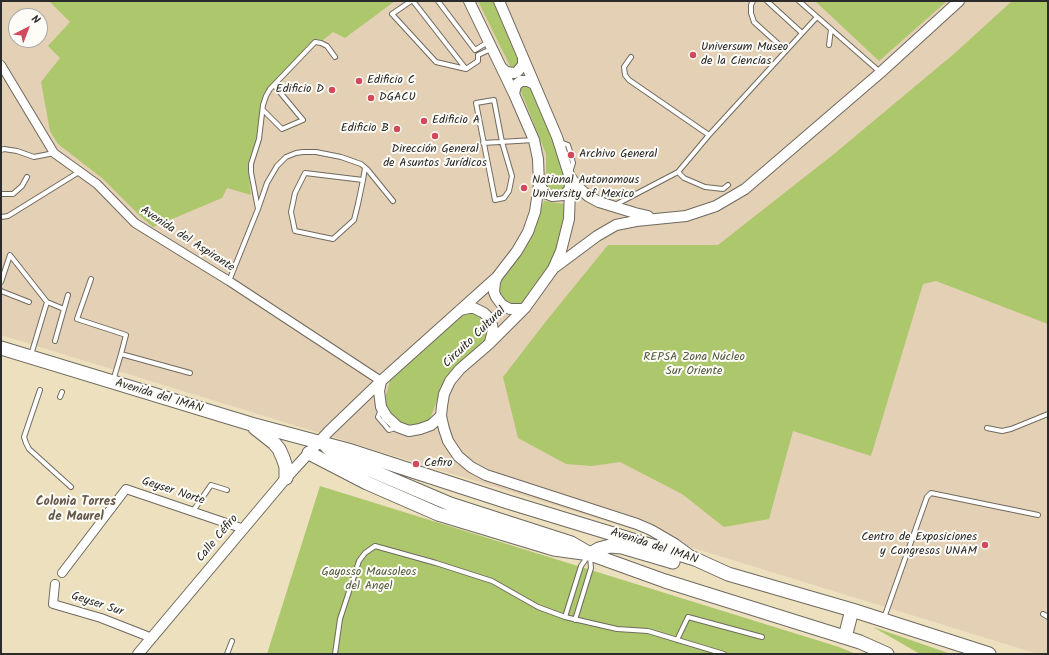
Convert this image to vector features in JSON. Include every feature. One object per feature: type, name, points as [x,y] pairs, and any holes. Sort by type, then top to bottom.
[{"type":"main road","name":"Avenida del IMAN","points":[[1,348],[251,424],[319,441],[695,559],[728,574],[852,610],[989,654]]},
{"type":"main road","points":[[251,424],[279,449],[286,467],[286,478]]},
{"type":"main road","name":"Avenida del IMAN","points":[[319,441],[342,458],[450,504],[571,543],[590,554],[672,583],[845,637],[874,647],[887,654]]},
{"type":"main road","points":[[309,453],[367,483],[438,514],[554,549],[590,554],[599,549],[610,546],[622,546],[695,568],[728,574]]},
{"type":"main road","points":[[845,637],[852,610]]},
{"type":"street","points":[[319,441],[381,381],[459,310],[497,278],[528,232],[534,212],[539,184],[538,159],[534,140],[514,94],[469,1]]},
{"type":"street","name":"Circuito Cultural","points":[[500,1],[558,141],[569,175],[569,219],[561,251],[553,270],[525,308],[489,344],[460,369],[450,381],[444,394],[441,416],[448,441],[458,456],[471,467],[501,481],[644,527],[675,544],[695,559]]},
{"type":"street","points":[[553,270],[597,236],[616,225],[636,220],[686,216],[716,206],[746,189],[880,73],[959,1]]},
{"type":"street","points":[[501,68],[506,72],[517,72],[523,65],[524,59]]},
{"type":"street","name":"Avenida del Aspirante","points":[[1,65],[54,153],[97,184],[135,223],[229,281],[381,381]]},
{"type":"street","points":[[514,94],[516,85],[521,81],[528,81],[534,84]]},
{"type":"street","points":[[569,175],[578,187],[588,196],[599,202],[658,218]]},
{"type":"street","points":[[539,184],[546,193],[552,196],[564,195],[570,189]]},
{"type":"street","points":[[497,278],[494,287],[498,301],[506,308],[525,308]]},
{"type":"street","points":[[459,310],[464,308],[474,308],[488,316],[493,330],[493,335],[489,344]]},
{"type":"street","points":[[381,381],[379,391],[382,407],[387,417],[398,427],[409,431],[420,429],[431,425],[441,416]]},
{"type":"street","name":"Calle Céfiro","points":[[138,654],[319,441]]},
{"type":"street","name":"Geyser Norte","points":[[62,573],[126,489],[244,529]]},
{"type":"street","name":"Geyser Sur","points":[[55,584],[53,604],[101,618],[152,638]]},
{"type":"lane","points":[[466,69],[412,1],[392,14],[436,62],[466,69],[478,61],[478,55],[490,45]]},
{"type":"lane","points":[[438,1],[475,50],[490,45]]},
{"type":"lane","points":[[753,1],[751,5],[751,13],[754,22],[786,51]]},
{"type":"lane","points":[[767,1],[802,33]]},
{"type":"lane","points":[[800,1],[880,73]]},
{"type":"lane","points":[[613,206],[678,172],[709,135],[817,16]]},
{"type":"lane","points":[[829,45],[831,29]]},
{"type":"lane","points":[[258,209],[251,172],[251,164],[259,139],[266,96],[274,85],[316,42],[327,46],[335,57]]},
{"type":"lane","points":[[631,57],[624,67],[625,75],[629,80],[709,135]]},
{"type":"lane","points":[[263,110],[282,129],[304,120],[274,85]]},
{"type":"lane","points":[[494,100],[502,142],[512,176],[509,191],[504,198],[495,200],[483,143],[476,103],[494,100]]},
{"type":"lane","points":[[483,143],[534,140]]},
{"type":"lane","points":[[1,150],[17,151],[34,158],[54,153]]},
{"type":"lane","points":[[229,281],[267,183],[281,162],[291,155],[303,152],[323,154],[341,157],[361,164],[393,201]]},
{"type":"lane","points":[[363,180],[305,173],[295,194],[291,212],[295,231],[333,239],[354,220],[363,180],[365,168]]},
{"type":"lane","points":[[1,217],[8,216],[80,171]]},
{"type":"lane","points":[[678,172],[684,178],[705,187],[722,189],[728,185]]},
{"type":"lane","points":[[1,194],[13,194],[22,186],[27,177]]},
{"type":"lane","points":[[1,282],[10,255],[46,302],[64,309]]},
{"type":"lane","points":[[90,279],[77,319],[126,336],[113,383]]},
{"type":"lane","points":[[1,291],[28,302]]},
{"type":"lane","points":[[55,341],[68,295]]},
{"type":"lane","points":[[30,357],[46,302]]},
{"type":"lane","points":[[121,354],[190,373]]},
{"type":"lane","points":[[40,390],[24,437],[29,449],[71,487]]},
{"type":"lane","points":[[987,428],[1002,431],[1011,430],[1048,414]]},
{"type":"lane","points":[[193,511],[211,485],[227,490]]},
{"type":"lane","points":[[883,620],[927,497],[931,493],[1038,515]]},
{"type":"lane","points":[[334,654],[340,619],[359,561],[365,553],[375,546],[436,562],[492,581],[538,607],[565,617],[617,629],[648,631],[724,654]]},
{"type":"lane","points":[[565,617],[581,566],[590,554]]},
{"type":"lane","points":[[575,620],[591,568],[590,554]]},
{"type":"lane","points":[[1043,614],[1048,617]]},
{"type":"lane","points":[[677,640],[688,617],[762,637]]},
{"type":"lane","points":[[228,654],[232,642]]},
{"type":"shaded area","name":"National Autonomous University of Mexico","points":[[1,1],[1048,1],[1048,654],[1038,654],[1,335]]},
{"type":"green space","points":[[49,1],[395,1],[345,38],[333,32],[323,40],[314,39],[268,88],[263,95],[257,138],[248,163],[251,195],[227,188],[222,198],[153,227],[102,178],[58,144],[50,131],[41,82],[60,58],[48,46],[70,22]]},
{"type":"green space","points":[[478,1],[495,1],[522,62],[512,70]]},
{"type":"green space","points":[[815,1],[947,1],[879,61]]},
{"type":"green space","name":"REPSA Zona Núcleo Sur Oriente","points":[[1012,1],[1048,1],[1048,324],[936,281],[923,284],[871,456],[793,431],[769,519],[724,527],[682,494],[620,462],[592,466],[566,464],[518,438],[503,377],[608,245],[718,245],[834,154],[955,53]]},
{"type":"green space","points":[[527,83],[533,85],[553,139],[567,188],[556,192],[549,190],[546,181],[546,154],[520,89]]},
{"type":"green space","points":[[544,201],[565,204],[564,218],[557,249],[551,264],[524,302],[516,305],[508,303],[502,297],[498,285],[535,223]]},
{"type":"green space","points":[[477,312],[486,324],[489,335],[473,353],[445,378],[429,422],[417,426],[406,426],[392,417],[386,409],[385,399],[391,377],[460,316]]},
{"type":"green space","name":"Gayosso Mausoleos del Angel","points":[[320,486],[839,647],[856,654],[267,654]]},
{"type":"green space","points":[[873,627],[951,654],[920,654]]},
{"type":"place","name":"Universum Museo de la Ciencias","points":[[693,55]]},
{"type":"place","name":"Edificio C","points":[[359,81]]},
{"type":"place","name":"Edificio D","points":[[332,90]]},
{"type":"place","name":"DGACU","points":[[371,98]]},
{"type":"place","name":"Edificio A","points":[[424,121]]},
{"type":"place","name":"Edificio B","points":[[397,129]]},
{"type":"place","name":"Dirección General de Asuntos Jurídicos","points":[[435,136]]},
{"type":"place","name":"Archivo General","points":[[571,155]]},
{"type":"place","name":"National Autonomous University of Mexico","points":[[524,188]]},
{"type":"place","name":"Cefiro","points":[[416,464]]},
{"type":"place","name":"Centro de Exposiciones y Congresos UNAM","points":[[985,545]]},
{"type":"district","name":"Colonia Torres de Maurel","points":[[76,510]]}]
